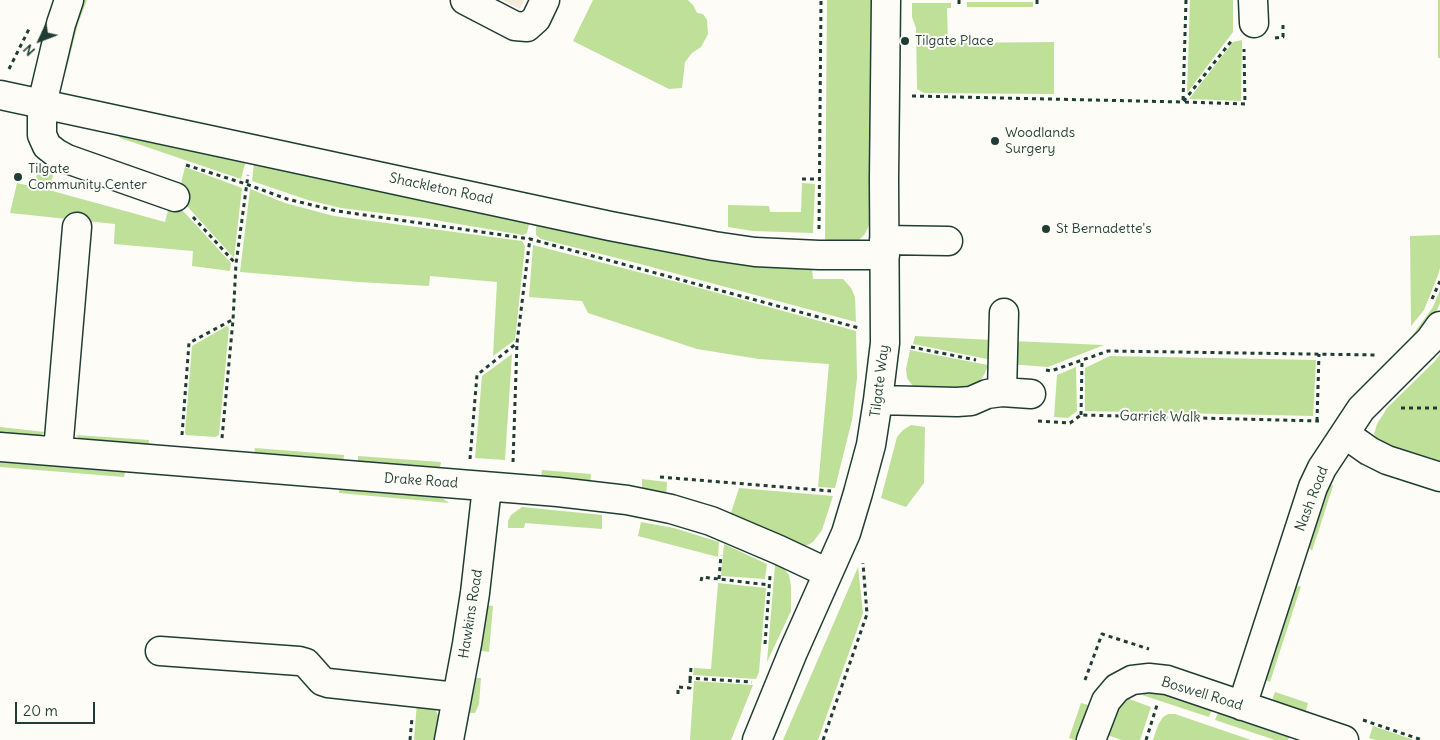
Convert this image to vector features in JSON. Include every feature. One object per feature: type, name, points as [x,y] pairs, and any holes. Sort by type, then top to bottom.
[{"type":"street","points":[[69,0],[61,24],[42,104],[42,135],[48,146],[56,153],[68,159],[175,197]]},
{"type":"street","points":[[466,0],[515,26],[527,27],[536,19],[545,0]]},
{"type":"street","name":"Tilgate Way","points":[[757,740],[793,652],[846,533],[871,445],[885,342],[884,96],[886,0]]},
{"type":"street","name":"Shackleton Road","points":[[4,83],[42,104],[714,246],[755,252],[819,255],[948,241]]},
{"type":"street","points":[[58,452],[77,227]]},
{"type":"street","points":[[878,400],[957,402],[971,400],[987,394],[1002,379],[1004,312]]},
{"type":"street","name":"Nash Road","points":[[1242,706],[1313,487],[1322,468],[1361,409],[1430,340],[1440,326]]},
{"type":"street","points":[[1002,379],[1030,394]]},
{"type":"street","points":[[1345,434],[1360,446],[1387,460],[1440,476]]},
{"type":"street","name":"Drake Road","points":[[0,447],[558,492],[627,500],[672,509],[711,521],[828,573]]},
{"type":"street","name":"Hawkins Road","points":[[449,740],[475,593],[487,486]]},
{"type":"street","points":[[160,651],[299,661],[306,663],[322,681],[328,683],[457,697]]},
{"type":"street","name":"Boswell Road","points":[[1091,740],[1098,717],[1106,700],[1117,688],[1132,680],[1149,678],[1167,680],[1344,740]]},
{"type":"path","points":[[819,255],[821,0]]},
{"type":"path","points":[[958,0],[959,7]]},
{"type":"path","points":[[1037,0],[1037,7]]},
{"type":"path","points":[[1183,102],[1186,0]]},
{"type":"path","points":[[1183,102],[1234,37],[1250,20]]},
{"type":"path","points":[[884,96],[1245,104],[1250,20]]},
{"type":"path","points":[[4,83],[30,27]]},
{"type":"path","points":[[221,443],[233,320],[236,264],[246,184],[253,149]]},
{"type":"path","points":[[236,264],[175,197],[183,164],[287,199],[338,211],[530,239],[860,328],[860,320]]},
{"type":"path","points":[[802,179],[820,179]]},
{"type":"path","points":[[513,465],[517,343],[533,208]]},
{"type":"path","points":[[181,440],[189,343],[233,320]]},
{"type":"path","points":[[885,342],[1002,379],[1052,371],[1108,351],[1414,356]]},
{"type":"path","points":[[469,462],[477,375],[517,343]]},
{"type":"path","points":[[1317,421],[1319,354]]},
{"type":"path","points":[[1081,415],[1082,360]]},
{"type":"path","name":"Garrick Walk","points":[[1034,421],[1070,423],[1081,415],[1317,421],[1361,409]]},
{"type":"path","points":[[651,476],[858,493]]},
{"type":"path","points":[[764,652],[771,564],[779,550]]},
{"type":"path","points":[[823,740],[867,614],[863,557]]},
{"type":"path","points":[[701,581],[702,577],[769,585]]},
{"type":"path","points":[[678,694],[678,687],[690,688],[691,668]]},
{"type":"path","points":[[690,678],[758,682],[777,692]]},
{"type":"path","points":[[1146,740],[1158,703]]},
{"type":"shaded area","points":[[502,0],[524,0],[520,9]]},
{"type":"green space","points":[[82,0],[87,0],[78,24],[66,71],[61,70]]},
{"type":"green space","points":[[593,0],[688,0],[697,13],[703,14],[707,20],[708,34],[701,47],[692,53],[685,62],[682,88],[669,89],[573,41]]},
{"type":"green space","points":[[827,0],[872,0],[871,221],[865,234],[857,242],[832,245],[825,239]]},
{"type":"green space","points":[[1190,0],[1233,0],[1233,32],[1187,93]]},
{"type":"green space","points":[[1438,0],[1440,0],[1440,58],[1438,58]]},
{"type":"green space","points":[[967,2],[1033,2],[1033,7],[967,7]]},
{"type":"green space","points":[[912,3],[951,3],[951,8],[947,8],[948,43],[1054,42],[1054,94],[924,93],[917,89],[916,28],[912,17]]},
{"type":"green space","points":[[1242,40],[1241,101],[1189,99],[1233,42]]},
{"type":"green space","points":[[118,133],[246,160],[241,179],[120,138]]},
{"type":"green space","points":[[254,163],[525,220],[529,224],[527,233],[523,235],[423,218],[341,208],[308,200],[252,181]]},
{"type":"green space","points":[[185,167],[242,188],[234,258],[178,196]]},
{"type":"green space","points":[[38,170],[53,175],[49,190],[165,222],[171,199],[173,200],[231,263],[230,271],[192,266],[193,251],[114,244],[115,224],[10,213],[17,183],[34,187]]},
{"type":"green space","points":[[802,183],[815,184],[813,233],[753,231],[728,227],[728,205],[769,206],[770,212],[801,212]]},
{"type":"green space","points":[[250,189],[285,203],[334,216],[522,241],[525,246],[515,340],[493,356],[497,282],[430,276],[429,286],[240,272]]},
{"type":"green space","points":[[540,223],[812,267],[813,279],[843,279],[851,288],[855,297],[856,322],[541,239],[536,235],[536,227]]},
{"type":"green space","points":[[1440,235],[1440,268],[1438,275],[1424,310],[1411,326],[1410,236]]},
{"type":"green space","points":[[533,245],[856,331],[857,378],[852,420],[835,488],[818,487],[829,364],[759,359],[697,349],[588,313],[582,301],[529,297]]},
{"type":"green space","points":[[1440,290],[1440,303],[1437,310],[1421,333],[1404,347],[1433,307]]},
{"type":"green space","points":[[227,326],[229,328],[219,435],[215,437],[186,435],[192,346]]},
{"type":"green space","points":[[915,336],[992,340],[992,360],[913,344]]},
{"type":"green space","points":[[1012,341],[1104,345],[1048,367],[1009,364]]},
{"type":"green space","points":[[910,350],[988,365],[980,381],[971,387],[957,390],[921,390],[912,385],[907,378],[906,369]]},
{"type":"green space","points":[[512,354],[505,460],[475,458],[482,376]]},
{"type":"green space","points":[[1440,354],[1440,466],[1378,442],[1374,434],[1377,424],[1387,408]]},
{"type":"green space","points":[[1110,356],[1316,360],[1313,416],[1085,411],[1085,368]]},
{"type":"green space","points":[[1076,367],[1077,411],[1068,418],[1054,417],[1057,375]]},
{"type":"green space","points":[[911,425],[925,427],[924,483],[906,507],[881,498],[897,437]]},
{"type":"green space","points":[[0,427],[45,432],[39,437],[0,439]]},
{"type":"green space","points":[[76,435],[149,440],[148,451],[87,446]]},
{"type":"green space","points":[[255,448],[344,455],[343,468],[253,460]]},
{"type":"green space","points":[[358,456],[441,462],[439,474],[358,469]]},
{"type":"green space","points":[[0,462],[125,472],[124,477],[0,467]]},
{"type":"green space","points":[[542,470],[591,474],[590,487],[541,480]]},
{"type":"green space","points":[[642,479],[667,482],[666,499],[642,494]]},
{"type":"green space","points":[[1327,480],[1333,486],[1312,551],[1307,544]]},
{"type":"green space","points":[[339,488],[439,496],[449,503],[339,493]]},
{"type":"green space","points":[[739,488],[833,496],[822,530],[813,542],[808,545],[801,545],[730,516]]},
{"type":"green space","points":[[522,507],[602,515],[602,529],[525,523],[524,528],[508,528],[508,521],[511,515]]},
{"type":"green space","points":[[641,522],[674,528],[719,542],[718,557],[638,536]]},
{"type":"green space","points":[[724,544],[767,564],[765,579],[721,576]]},
{"type":"green space","points":[[775,565],[784,569],[789,575],[791,611],[767,662]]},
{"type":"green space","points":[[858,567],[863,613],[818,740],[783,740]]},
{"type":"green space","points":[[718,583],[766,588],[759,672],[756,679],[693,675],[694,668],[711,669]]},
{"type":"green space","points":[[1301,586],[1270,682],[1262,678],[1293,587]]},
{"type":"green space","points":[[485,605],[493,606],[489,652],[478,650]]},
{"type":"green space","points":[[472,678],[481,678],[479,704],[475,713],[465,713]]},
{"type":"green space","points":[[694,681],[753,685],[731,740],[690,740]]},
{"type":"green space","points":[[1166,690],[1213,706],[1209,717],[1142,695],[1147,693],[1164,694]]},
{"type":"green space","points":[[1275,692],[1308,703],[1305,714],[1271,703]]},
{"type":"green space","points":[[1129,699],[1151,707],[1140,740],[1122,740],[1107,735],[1120,705]]},
{"type":"green space","points":[[417,703],[427,704],[435,709],[440,719],[438,740],[414,740]]},
{"type":"green space","points":[[1081,703],[1092,706],[1078,740],[1075,740],[1069,738]]},
{"type":"green space","points":[[1220,708],[1288,731],[1290,736],[1288,740],[1275,740],[1215,720]]},
{"type":"green space","points":[[1168,714],[1175,714],[1251,740],[1153,740],[1158,725],[1163,717]]},
{"type":"green space","points":[[1373,726],[1414,740],[1376,740],[1369,738]]},
{"type":"place","name":"Tilgate Place","points":[[905,41]]},
{"type":"place","name":"Woodlands Surgery","points":[[995,141]]},
{"type":"place","name":"Tilgate Community Center","points":[[18,177]]},
{"type":"place","name":"St Bernadette's","points":[[1046,229]]}]
